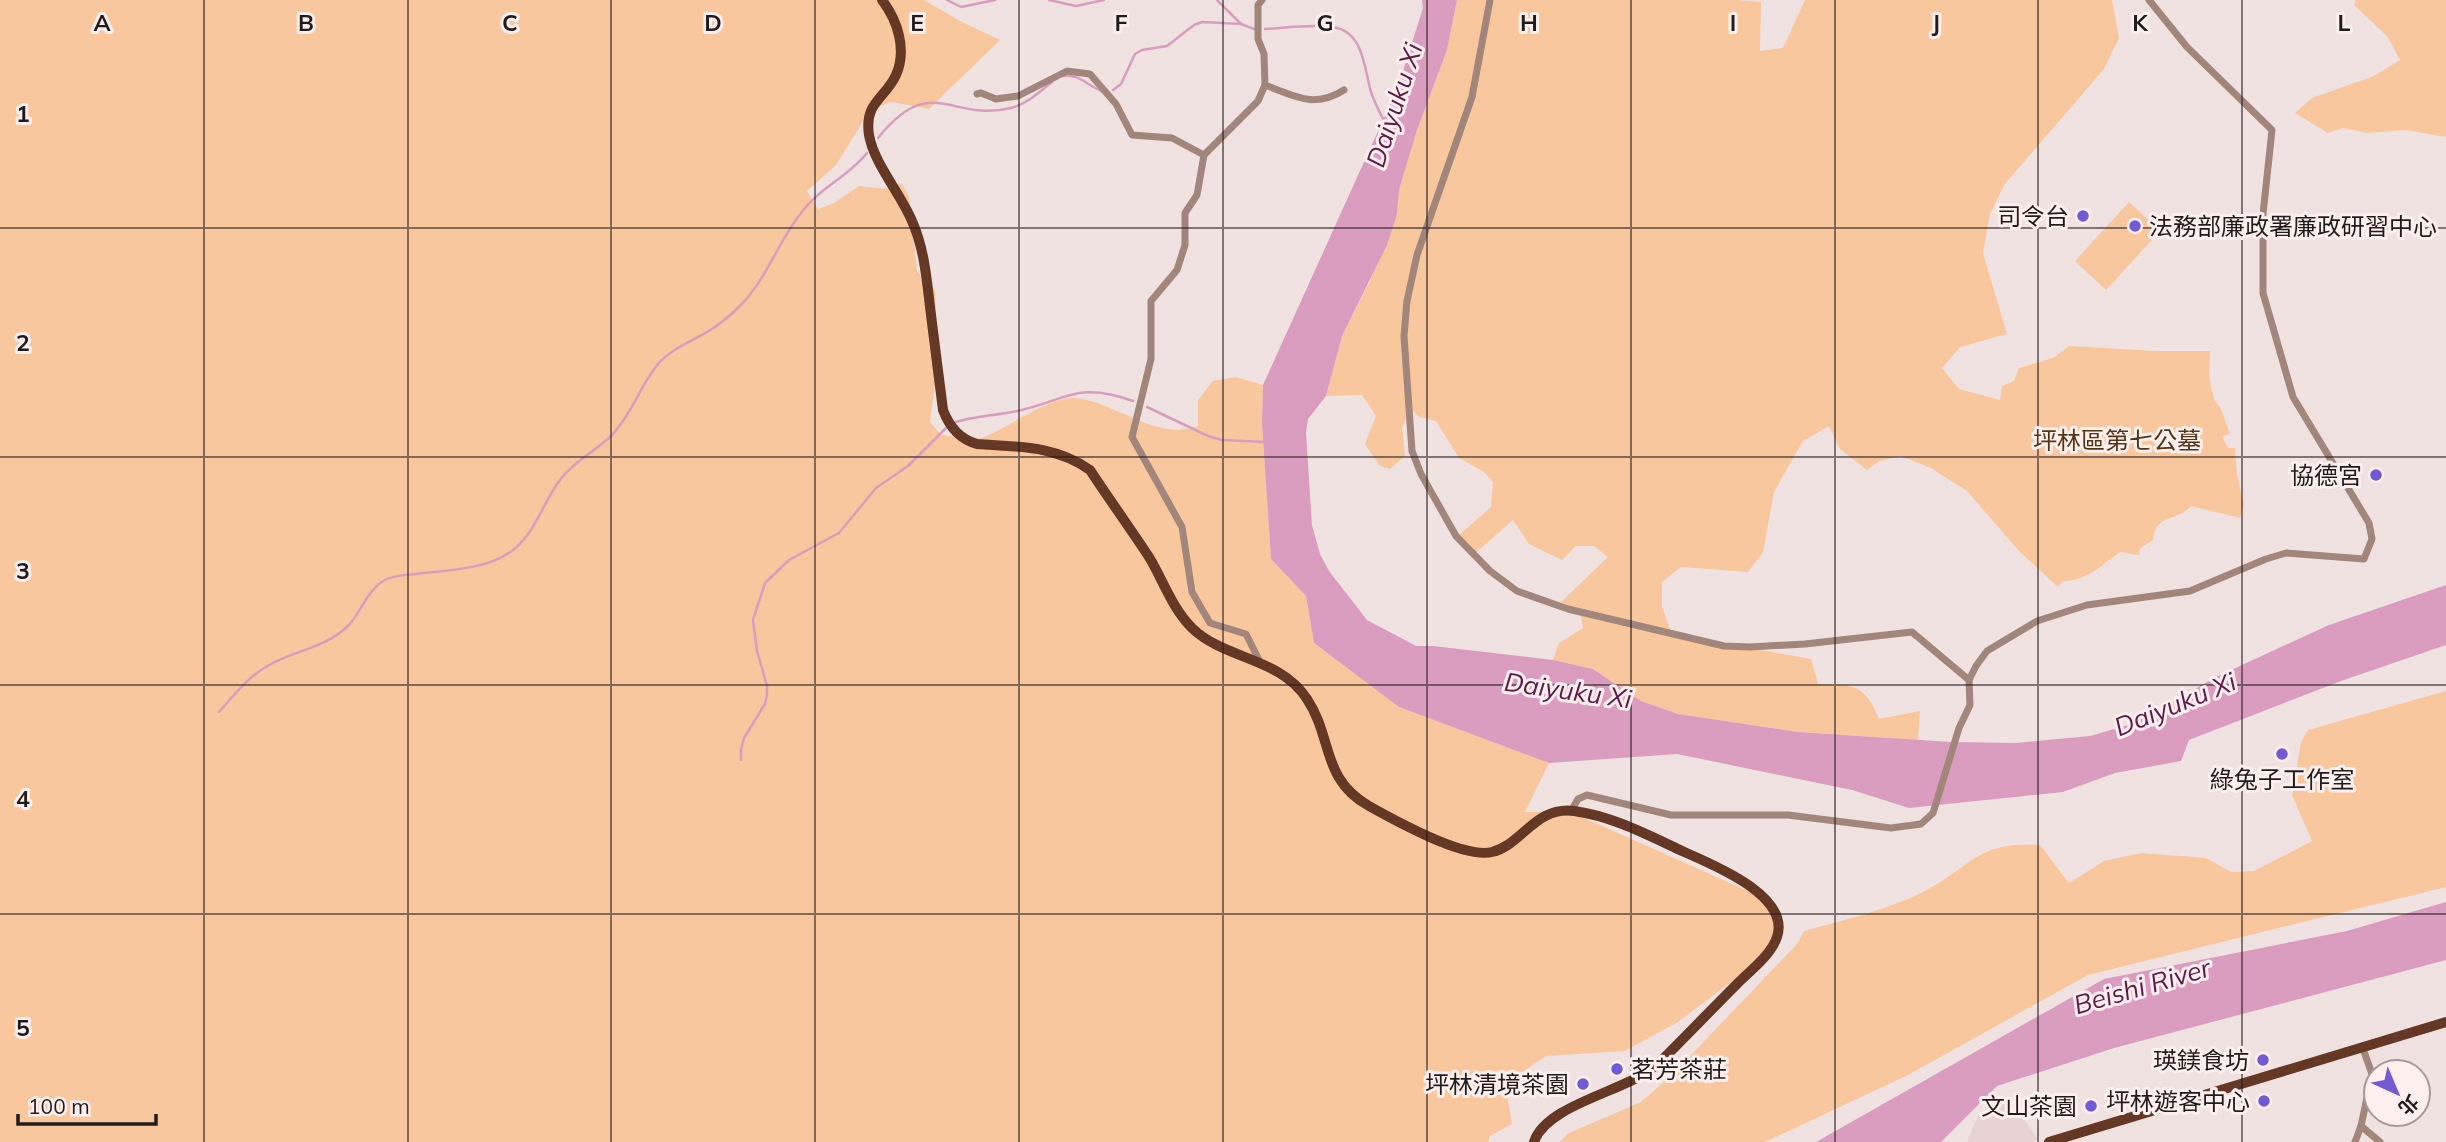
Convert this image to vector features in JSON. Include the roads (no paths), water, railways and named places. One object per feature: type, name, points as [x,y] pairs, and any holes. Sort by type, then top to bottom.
[{"type":"main road","points":[[882,0],[899,32],[900,63],[895,76],[870,110],[869,137],[912,221],[920,246],[926,271],[943,410],[948,422],[966,441],[1046,449],[1070,457],[1090,470],[1150,559],[1177,611],[1210,642],[1260,662],[1292,681],[1308,700],[1336,775],[1346,790],[1366,805],[1457,848],[1491,852],[1506,846],[1542,817],[1571,810],[1605,818],[1726,871],[1748,884],[1769,903],[1776,915],[1778,935],[1764,958],[1647,1072],[1565,1111],[1548,1123],[1535,1137],[1534,1142]]},
{"type":"main road","points":[[2049,1142],[2446,1022]]},
{"type":"street","points":[[1260,662],[1247,634],[1210,623],[1192,592],[1182,527],[1132,437],[1151,359],[1151,301],[1177,270],[1185,245],[1185,213],[1197,195],[1205,155],[1258,101],[1265,85],[1264,54],[1258,39],[1258,5],[1262,0]]},
{"type":"street","points":[[1490,0],[1472,97],[1417,255],[1407,301],[1404,336],[1412,451],[1421,474],[1456,536],[1490,571],[1517,591],[1568,609],[1724,646],[1751,648],[1912,632],[1969,680]]},
{"type":"street","points":[[1571,810],[1578,799],[1587,795],[1671,815],[1788,815],[1891,828],[1921,824],[1933,813],[1959,727],[1970,705],[1969,680],[1987,651],[2036,621],[2087,605],[2190,592],[2286,553],[2364,559],[2372,539],[2369,523],[2293,397],[2263,293],[2263,214],[2272,130],[2187,47],[2149,0]]},
{"type":"street","points":[[977,94],[996,99],[1018,96],[1067,71],[1090,74],[1116,104],[1132,135],[1172,138],[1205,155]]},
{"type":"street","points":[[1265,85],[1307,101],[1331,98],[1344,90]]},
{"type":"street","points":[[2356,1142],[2372,1073],[2362,1046]]},
{"type":"street","points":[[2361,1126],[2380,1142]]},
{"type":"water","name":"Daiyuku Xi","points":[[1422,0],[1457,0],[1447,50],[1417,130],[1399,190],[1397,214],[1387,245],[1342,336],[1326,396],[1308,419],[1306,433],[1312,525],[1320,554],[1329,571],[1367,620],[1416,646],[1553,660],[1593,669],[1641,701],[1678,714],[1798,732],[1951,742],[2016,743],[2090,736],[2132,724],[2218,676],[2329,625],[2446,585],[2446,645],[2341,681],[2189,740],[2181,761],[2115,773],[2063,792],[1909,808],[1852,790],[1677,754],[1549,763],[1399,707],[1314,643],[1306,596],[1271,559],[1262,423],[1263,385],[1398,87],[1423,8]]},
{"type":"water","name":"Beishi River","points":[[2446,902],[2446,960],[2114,1048],[1997,1086],[1941,1142],[1816,1142],[2104,979],[2347,931]]},
{"type":"waterway","points":[[947,0],[961,7],[995,0]]},
{"type":"waterway","points":[[1049,0],[1076,6],[1104,0]]},
{"type":"waterway","points":[[1217,0],[1241,24],[1254,29]]},
{"type":"waterway","points":[[1113,90],[1121,84],[1135,54],[1142,50],[1167,46],[1202,22],[1241,24]]},
{"type":"waterway","name":"Daiyuku Xi","points":[[1265,29],[1324,26],[1343,30],[1351,35],[1361,52],[1371,92],[1385,122]]},
{"type":"waterway","points":[[1064,76],[1080,79],[1102,91]]},
{"type":"waterway","points":[[878,138],[897,118],[913,107],[928,103],[972,110],[1011,108],[1028,101],[1052,82]]},
{"type":"waterway","points":[[219,712],[242,686],[262,669],[340,633],[353,620],[374,589],[385,580],[479,565],[503,557],[513,550],[528,535],[566,473],[619,427],[658,364],[675,350],[716,326],[740,306],[757,285],[808,204],[867,153]]},
{"type":"waterway","points":[[953,423],[1030,408],[1083,393],[1097,392],[1133,401]]},
{"type":"waterway","points":[[1147,407],[1208,436],[1222,440],[1266,442]]},
{"type":"waterway","points":[[741,760],[744,738],[765,704],[767,695],[753,620],[765,583],[789,560],[839,533],[876,488],[908,466],[946,428]]},
{"type":"place","name":"司令台","points":[[2083,216]]},
{"type":"place","name":"法務部廉政署廉政研習中心","points":[[2135,226]]},
{"type":"place","name":"協德宮","points":[[2376,475]]},
{"type":"place","name":"綠兔子工作室","points":[[2282,754]]},
{"type":"place","name":"瑛鎂食坊","points":[[2263,1060]]},
{"type":"place","name":"茗芳茶莊","points":[[1617,1069]]},
{"type":"place","name":"坪林清境茶園","points":[[1583,1084]]},
{"type":"place","name":"坪林遊客中心","points":[[2264,1101]]},
{"type":"place","name":"文山茶園","points":[[2091,1106]]},
{"type":"park label","name":"坪林區第七公墓","points":[[2117,440]]}]
